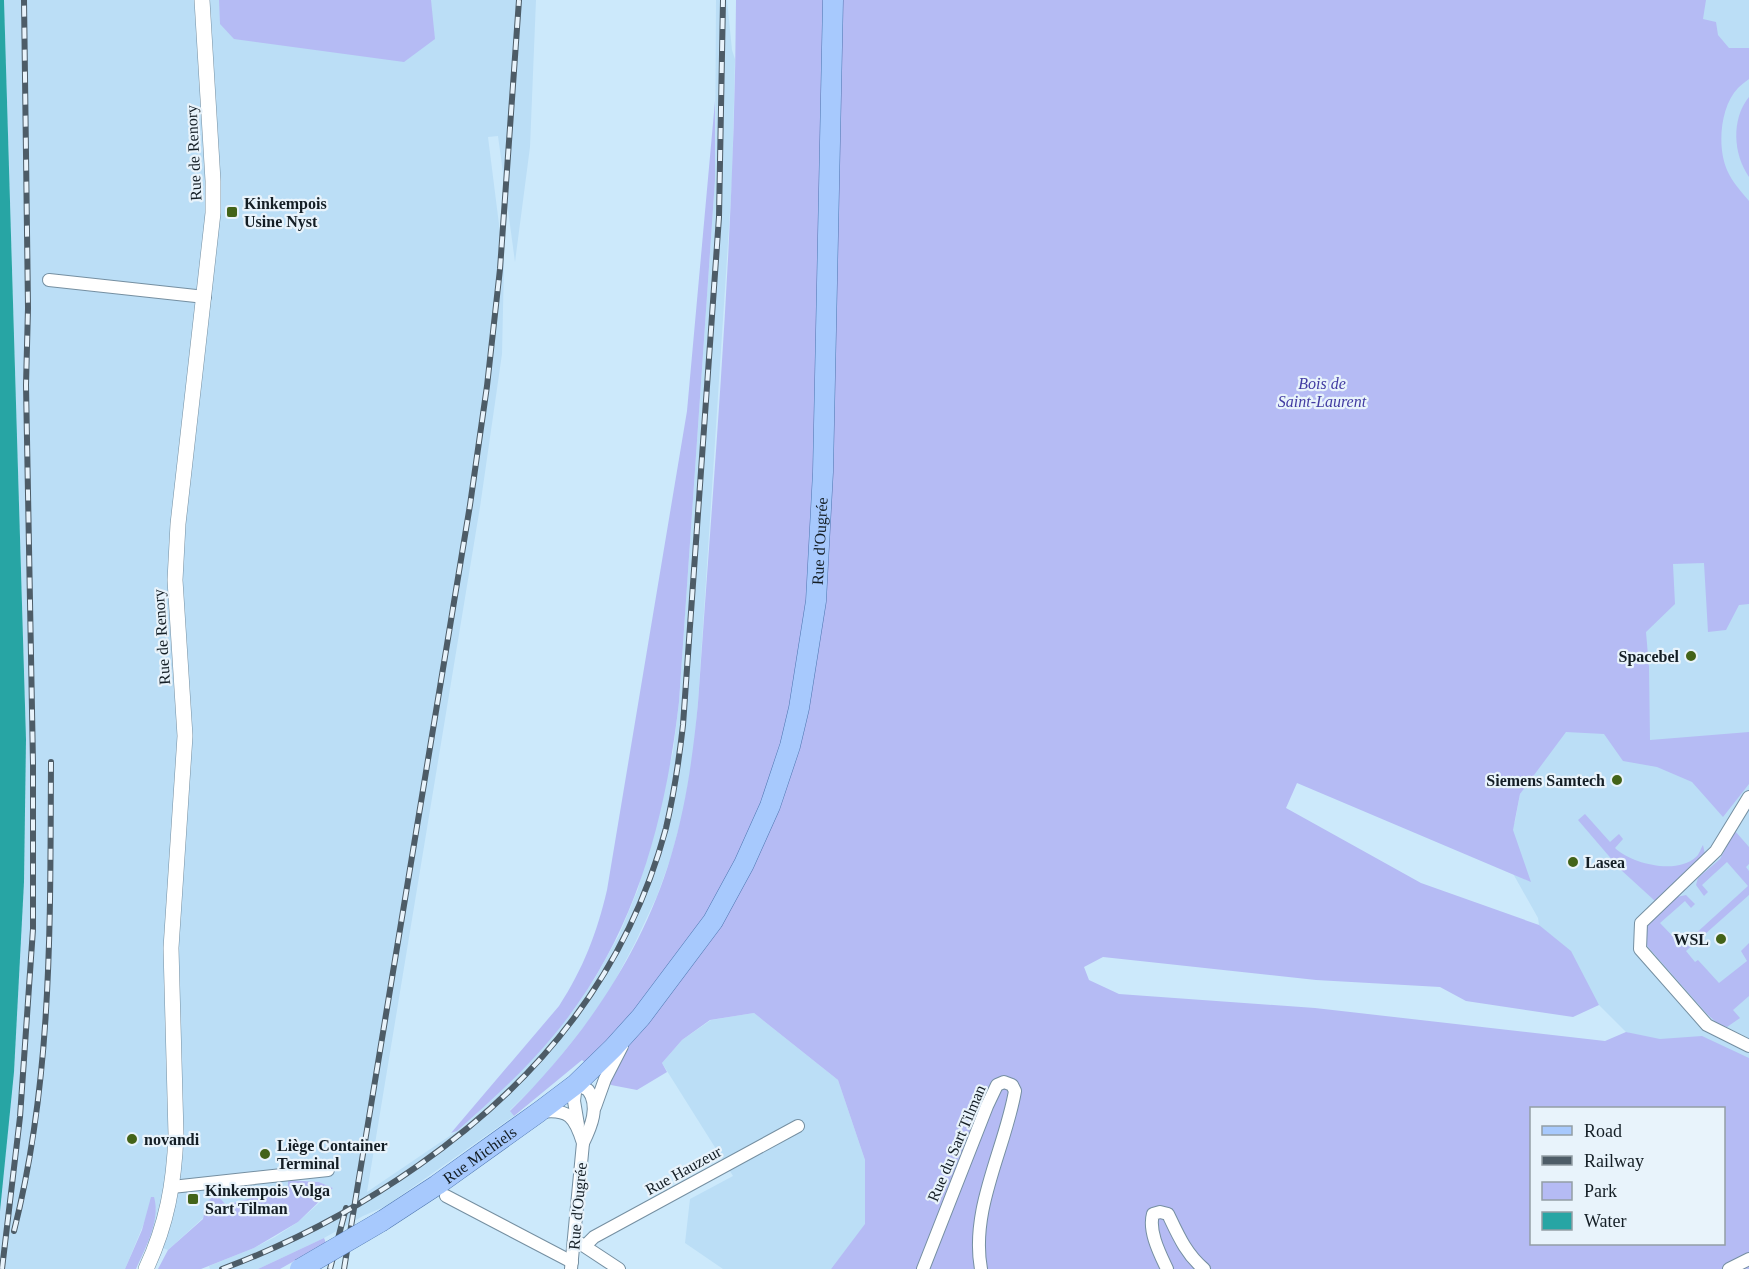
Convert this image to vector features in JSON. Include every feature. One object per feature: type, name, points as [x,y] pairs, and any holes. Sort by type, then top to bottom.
[{"type":"main road","name":"Rue d'Ougrée","points":[[576,1084],[628,1032],[713,921],[744,864],[781,775],[799,708],[812,637],[819,564],[824,460],[833,0]]},
{"type":"main road","name":"Rue Michiels","points":[[300,1269],[382,1221],[514,1131],[576,1084]]},
{"type":"street","name":"Rue de Renory","points":[[146,1269],[159,1241],[167,1214],[172,1187],[176,1135],[171,948],[185,736],[175,567],[212,235],[214,194],[202,0]]},
{"type":"street","points":[[49,280],[205,297]]},
{"type":"street","points":[[1749,797],[1716,851],[1641,923],[1640,948],[1707,1025],[1749,1046]]},
{"type":"street","name":"Rue d'Ougrée","points":[[583,1143],[590,1130],[601,1089],[628,1032]]},
{"type":"street","name":"Rue du Sart Tilman","points":[[923,1269],[990,1099],[997,1085],[1004,1082],[1012,1085],[1015,1091],[985,1201],[981,1228],[981,1269]]},
{"type":"street","points":[[576,1084],[588,1090],[592,1095],[593,1114]]},
{"type":"street","name":"Rue d'Ougrée","points":[[571,1265],[579,1243],[583,1143],[574,1101],[576,1084]]},
{"type":"street","points":[[539,1112],[561,1111],[568,1114],[578,1125]]},
{"type":"street","name":"Rue Hauzeur","points":[[579,1243],[798,1126]]},
{"type":"street","points":[[172,1187],[328,1170]]},
{"type":"street","points":[[446,1196],[571,1265]]},
{"type":"street","points":[[1167,1269],[1156,1243],[1151,1222],[1153,1214],[1160,1212],[1168,1214],[1183,1246],[1193,1260],[1204,1269]]},
{"type":"street","points":[[579,1243],[619,1269]]},
{"type":"street","points":[[1729,1269],[1749,1259]]},
{"type":"shaded area","points":[[4,0],[536,0],[530,147],[515,262],[498,136],[488,137],[504,264],[502,354],[480,507],[367,1192],[457,1131],[496,1096],[574,1009],[595,978],[619,935],[638,889],[673,752],[679,702],[715,180],[716,0],[727,0],[735,59],[732,181],[698,703],[693,756],[683,812],[671,857],[657,896],[611,988],[590,1019],[544,1077],[510,1110],[514,1116],[386,1206],[258,1269],[210,1269],[209,1266],[275,1237],[298,1222],[333,1188],[319,1182],[288,1181],[288,1188],[225,1205],[218,1197],[206,1203],[203,1218],[168,1250],[147,1242],[156,1208],[147,1216],[125,1269],[0,1269],[0,1211],[26,739]]},
{"type":"shaded area","points":[[1691,0],[1749,0],[1749,356]]},
{"type":"shaded area","points":[[1749,438],[1749,1068],[1626,1032],[1599,1005],[1539,925],[1538,918],[1502,854],[1515,821],[1520,794]]},
{"type":"shaded area","points":[[754,1013],[838,1080],[865,1160],[866,1224],[831,1269],[723,1269],[685,1243],[690,1199],[733,1176],[662,1063],[682,1040],[711,1020]]},
{"type":"green space","points":[[219,0],[431,0],[435,39],[404,62],[234,39],[220,24]]},
{"type":"green space","name":"Bois de Saint-Laurent","points":[[736,0],[1706,0],[1703,19],[1716,22],[1718,35],[1729,48],[1749,48],[1749,79],[1738,88],[1727,106],[1721,139],[1727,170],[1749,201],[1749,604],[1739,605],[1726,630],[1708,632],[1704,563],[1673,564],[1675,604],[1646,632],[1650,740],[1749,732],[1749,784],[1723,817],[1692,782],[1657,767],[1623,761],[1604,734],[1566,732],[1520,794],[1513,830],[1531,882],[1297,783],[1286,808],[1421,883],[1539,925],[1571,951],[1599,1005],[1573,1017],[1466,1001],[1440,987],[1316,980],[1103,957],[1084,967],[1089,980],[1119,994],[1315,1008],[1605,1041],[1626,1032],[1660,1039],[1702,1036],[1749,1058],[1749,1269],[831,1269],[865,1224],[865,1160],[838,1080],[754,1013],[710,1020],[682,1040],[662,1063],[667,1072],[637,1090],[611,1085],[582,1060],[514,1116],[510,1111],[536,1084],[585,1025],[607,994],[626,961],[659,892],[681,818],[698,703],[723,352],[732,176]]},
{"type":"green space","points":[[1749,97],[1749,177],[1740,158],[1736,137],[1739,116]]},
{"type":"green space","points":[[715,101],[715,180],[679,702],[665,792],[654,835],[625,919],[582,998],[554,1035],[520,1073],[457,1131],[451,1133],[559,1006],[582,964],[603,906],[687,411]]},
{"type":"green space","points":[[1585,814],[1610,842],[1619,834],[1623,839],[1615,848],[1643,863],[1667,866],[1688,862],[1696,857],[1703,845],[1705,854],[1655,901],[1620,869],[1578,820]]},
{"type":"green space","points":[[1735,831],[1749,847],[1749,864],[1746,867],[1749,871],[1749,895],[1686,951],[1695,962],[1698,960],[1719,983],[1747,961],[1741,951],[1749,943],[1749,996],[1733,1010],[1740,1018],[1727,1027],[1718,1024],[1707,1014],[1645,941],[1647,924],[1677,897],[1686,895],[1695,904],[1691,908],[1685,901],[1660,923],[1682,946],[1748,886],[1727,862],[1702,885],[1708,892],[1704,896],[1696,885],[1698,878],[1720,859]]},
{"type":"green space","points":[[288,1180],[319,1182],[333,1188],[298,1222],[254,1248],[201,1269],[158,1269],[168,1250],[203,1219],[206,1203],[212,1197],[218,1196],[226,1205],[288,1188]]},
{"type":"green space","points":[[151,1197],[154,1197],[156,1206],[151,1234],[136,1269],[125,1269],[142,1230]]},
{"type":"green space","points":[[324,1238],[326,1243],[280,1269],[258,1269]]},
{"type":"water","points":[[0,0],[4,0],[26,739],[24,882],[14,1072],[0,1211]]},
{"type":"railway","points":[[2,1269],[20,1117],[33,929],[24,0]]},
{"type":"railway","points":[[344,1269],[470,505],[487,386],[500,269],[519,0]]},
{"type":"railway","points":[[222,1269],[299,1236],[372,1196],[463,1132],[503,1097],[540,1059],[573,1019],[603,976],[628,930],[649,881],[669,815],[683,725],[719,217],[723,0]]},
{"type":"railway","points":[[14,1231],[27,1173],[43,1057],[49,939],[51,762]]},
{"type":"railway","points":[[330,1269],[346,1208]]},
{"type":"place","name":"Kinkempois Usine Nyst","points":[[232,212]]},
{"type":"place","name":"Spacebel","points":[[1691,656]]},
{"type":"place","name":"Siemens Samtech","points":[[1617,780]]},
{"type":"place","name":"Lasea","points":[[1573,862]]},
{"type":"place","name":"WSL","points":[[1721,939]]},
{"type":"place","name":"novandi","points":[[132,1139]]},
{"type":"place","name":"Liège Container Terminal","points":[[265,1154]]},
{"type":"place","name":"Kinkempois Volga Sart Tilman","points":[[193,1199]]}]
